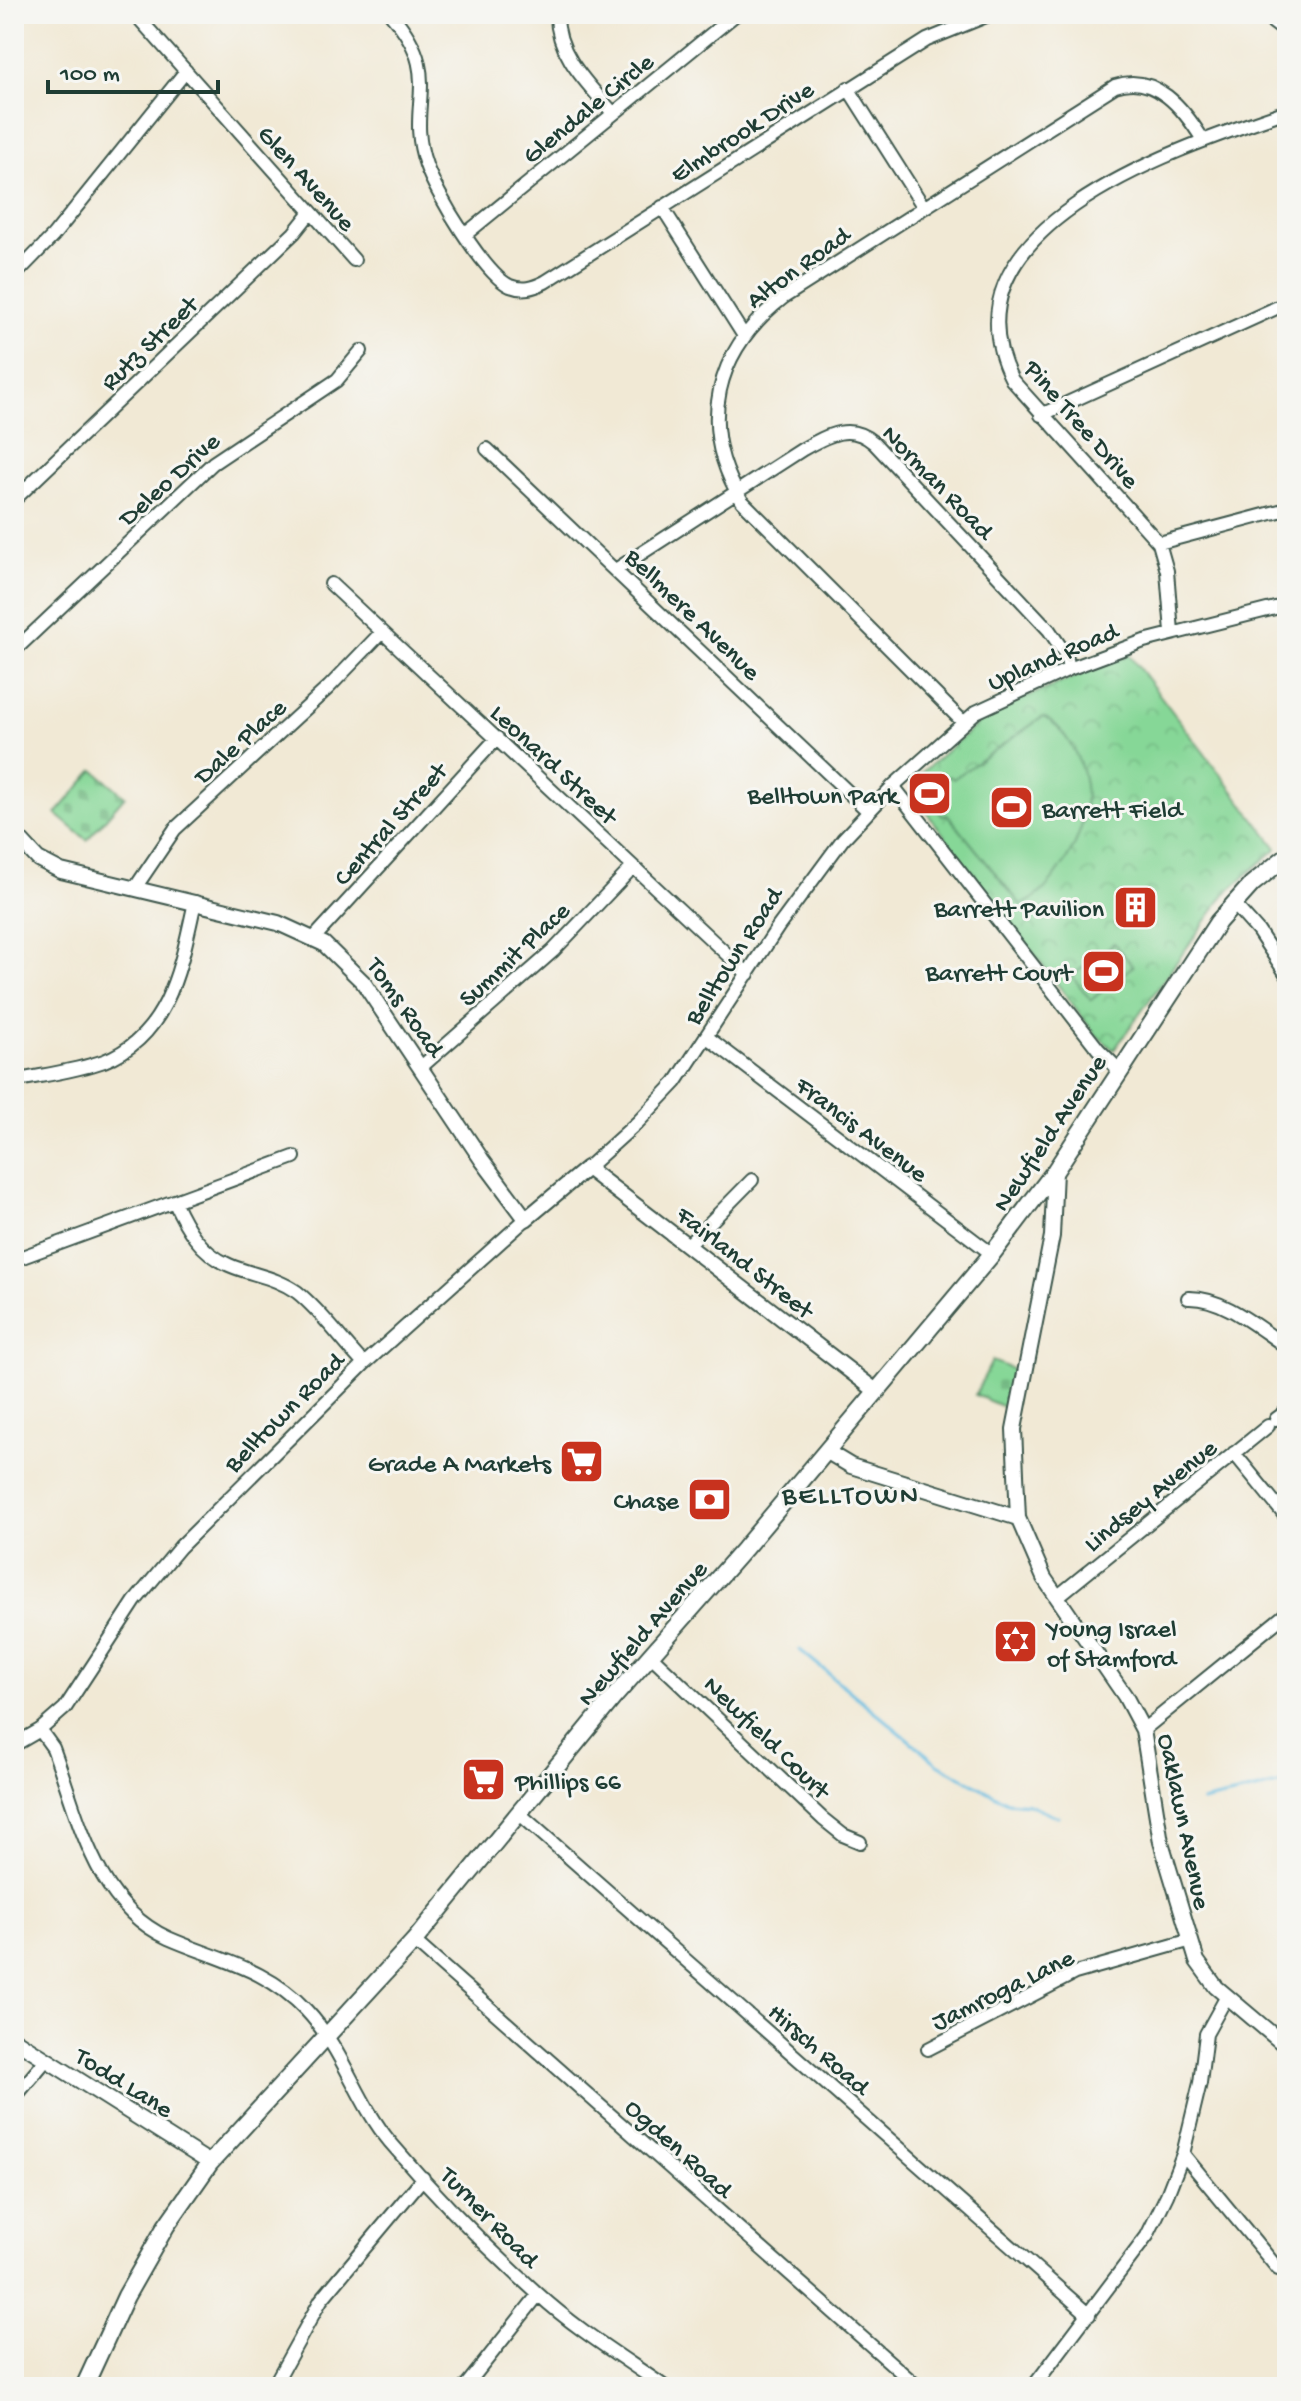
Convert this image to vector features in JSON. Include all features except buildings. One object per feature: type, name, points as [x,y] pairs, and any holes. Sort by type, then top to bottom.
[{"type":"main road","name":"Newfield Avenue","points":[[84,2387],[133,2284],[166,2226],[210,2163],[330,2036],[414,1941],[650,1655],[992,1254],[1055,1171],[1118,1069],[1233,903],[1287,856]]},
{"type":"street","name":"Glen Avenue","points":[[135,14],[354,260]]},
{"type":"street","points":[[391,14],[419,55],[422,72],[421,132],[426,165],[467,233]]},
{"type":"street","points":[[557,14],[561,37],[573,65],[613,113]]},
{"type":"street","name":"Glendale Circle","points":[[467,233],[736,14]]},
{"type":"street","name":"Elmbrook Drive","points":[[467,233],[494,275],[519,289],[545,282],[927,40],[991,14]]},
{"type":"street","points":[[1262,14],[1287,33]]},
{"type":"street","points":[[14,276],[53,236],[186,71]]},
{"type":"street","name":"Alton Road","points":[[963,722],[757,518],[737,492],[726,465],[714,416],[724,378],[744,336],[784,297],[923,206],[1125,83],[1144,83],[1160,91],[1184,112],[1203,140]]},
{"type":"street","points":[[848,88],[923,206]]},
{"type":"street","name":"Pine Tree Drive","points":[[1172,632],[1167,571],[1159,543],[1012,380],[1000,347],[1000,297],[1019,254],[1050,224],[1131,173],[1203,140],[1287,111]]},
{"type":"street","points":[[662,207],[744,336]]},
{"type":"street","name":"Rutz Street","points":[[14,500],[294,233],[310,213]]},
{"type":"street","points":[[1041,415],[1287,303]]},
{"type":"street","name":"Deleo Drive","points":[[14,651],[213,463],[337,380],[361,351]]},
{"type":"street","name":"Norman Road","points":[[617,569],[834,432],[853,431],[864,435],[1049,630],[1066,655],[1069,669]]},
{"type":"street","name":"Bellmere Avenue","points":[[487,449],[617,569],[868,811]]},
{"type":"street","points":[[1159,543],[1287,509]]},
{"type":"street","name":"Leonard Street","points":[[331,584],[748,974]]},
{"type":"street","name":"Upland Road","points":[[868,811],[963,722],[993,702],[1069,669],[1172,632],[1287,605]]},
{"type":"street","name":"Dale Place","points":[[135,888],[175,829],[321,695],[382,632]]},
{"type":"street","name":"Central Street","points":[[314,938],[497,738]]},
{"type":"street","points":[[893,786],[1098,1049],[1118,1069]]},
{"type":"street","name":"Belltown Road","points":[[14,1745],[40,1730],[65,1708],[135,1601],[163,1566],[364,1364],[587,1168],[662,1097],[707,1037],[809,882],[868,811]]},
{"type":"street","name":"Toms Road","points":[[14,833],[38,859],[61,871],[278,923],[314,938],[351,967],[482,1160],[526,1219]]},
{"type":"street","name":"Summit Place","points":[[420,1068],[553,951],[633,867]]},
{"type":"street","points":[[14,1081],[105,1060],[137,1040],[154,1023],[173,990],[195,902]]},
{"type":"street","points":[[1233,903],[1258,931],[1287,975]]},
{"type":"street","name":"Francis Avenue","points":[[707,1037],[992,1254]]},
{"type":"street","points":[[1287,1129],[1287,1148]]},
{"type":"street","points":[[14,1260],[294,1157]]},
{"type":"street","name":"Fairland Street","points":[[587,1168],[876,1391]]},
{"type":"street","name":"Oaklawn Avenue","points":[[1055,1171],[1052,1236],[1014,1429],[1018,1518],[1032,1557],[1125,1696],[1143,1730],[1157,1824],[1188,1941],[1202,1970],[1227,1996],[1287,2047]]},
{"type":"street","points":[[687,1246],[752,1180]]},
{"type":"street","points":[[174,1201],[187,1229],[204,1248],[229,1265],[271,1278],[298,1293],[364,1364]]},
{"type":"street","points":[[1188,1298],[1201,1298],[1227,1308],[1287,1347]]},
{"type":"street","name":"Lindsey Avenue","points":[[1057,1597],[1277,1419]]},
{"type":"street","points":[[826,1451],[851,1466],[1018,1518]]},
{"type":"street","points":[[1234,1453],[1287,1518]]},
{"type":"street","points":[[1143,1730],[1287,1613]]},
{"type":"street","name":"Newfield Court","points":[[650,1655],[823,1819],[843,1835],[860,1842]]},
{"type":"street","points":[[40,1730],[53,1748],[96,1867],[122,1905],[168,1938],[266,1976],[303,2006],[330,2036]]},
{"type":"street","name":"Hirsch Road","points":[[521,1815],[1089,2315]]},
{"type":"street","name":"Ogden Road","points":[[414,1941],[918,2387]]},
{"type":"street","name":"Jamroga Lane","points":[[928,2049],[1075,1973],[1188,1941]]},
{"type":"street","points":[[1033,2387],[1147,2236],[1183,2154],[1200,2083],[1206,2034],[1227,1996]]},
{"type":"street","name":"Turner Road","points":[[330,2036],[388,2140],[423,2178],[538,2295],[665,2387]]},
{"type":"street","name":"Todd Lane","points":[[14,2039],[210,2163]]},
{"type":"street","points":[[14,2098],[46,2060]]},
{"type":"street","points":[[1183,2154],[1278,2269]]},
{"type":"street","points":[[273,2387],[321,2300],[423,2178]]},
{"type":"street","points":[[465,2387],[538,2295]]},
{"type":"green space","points":[[1129,655],[1277,848],[1225,894],[1114,1050],[1095,1034],[921,805],[915,791],[923,778],[920,774],[992,711]]},
{"type":"green space","name":"Barrett Field","points":[[1043,717],[1061,731],[1078,758],[1083,774],[1085,806],[1077,838],[1061,868],[1044,890],[1021,905],[948,815],[942,815],[932,802],[934,789],[950,776],[953,779]]},
{"type":"green space","points":[[94,770],[125,796],[87,840],[56,814]]},
{"type":"green space","name":"Barrett Court","points":[[1114,943],[1133,966],[1091,1000],[1072,976]]},
{"type":"green space","points":[[992,1361],[1015,1370],[1006,1408],[975,1395]]},
{"type":"waterway","points":[[800,1650],[938,1764],[1007,1802],[1029,1804],[1058,1817]]},
{"type":"waterway","points":[[1202,1802],[1287,1783]]},
{"type":"place","name":"Belltown Park","points":[[929,794]]},
{"type":"place","name":"Barrett Field","points":[[1011,808]]},
{"type":"place","name":"Barrett Pavilion","points":[[1135,907]]},
{"type":"place","name":"Barrett Court","points":[[1103,971]]},
{"type":"place","name":"Grade A Markets","points":[[582,1462]]},
{"type":"place","name":"Chase","points":[[710,1499]]},
{"type":"place","name":"Young Israel of Stamford","points":[[1016,1642]]},
{"type":"place","name":"Phillips 66","points":[[484,1780]]},
{"type":"district","name":"BELLTOWN","points":[[851,1493]]}]
